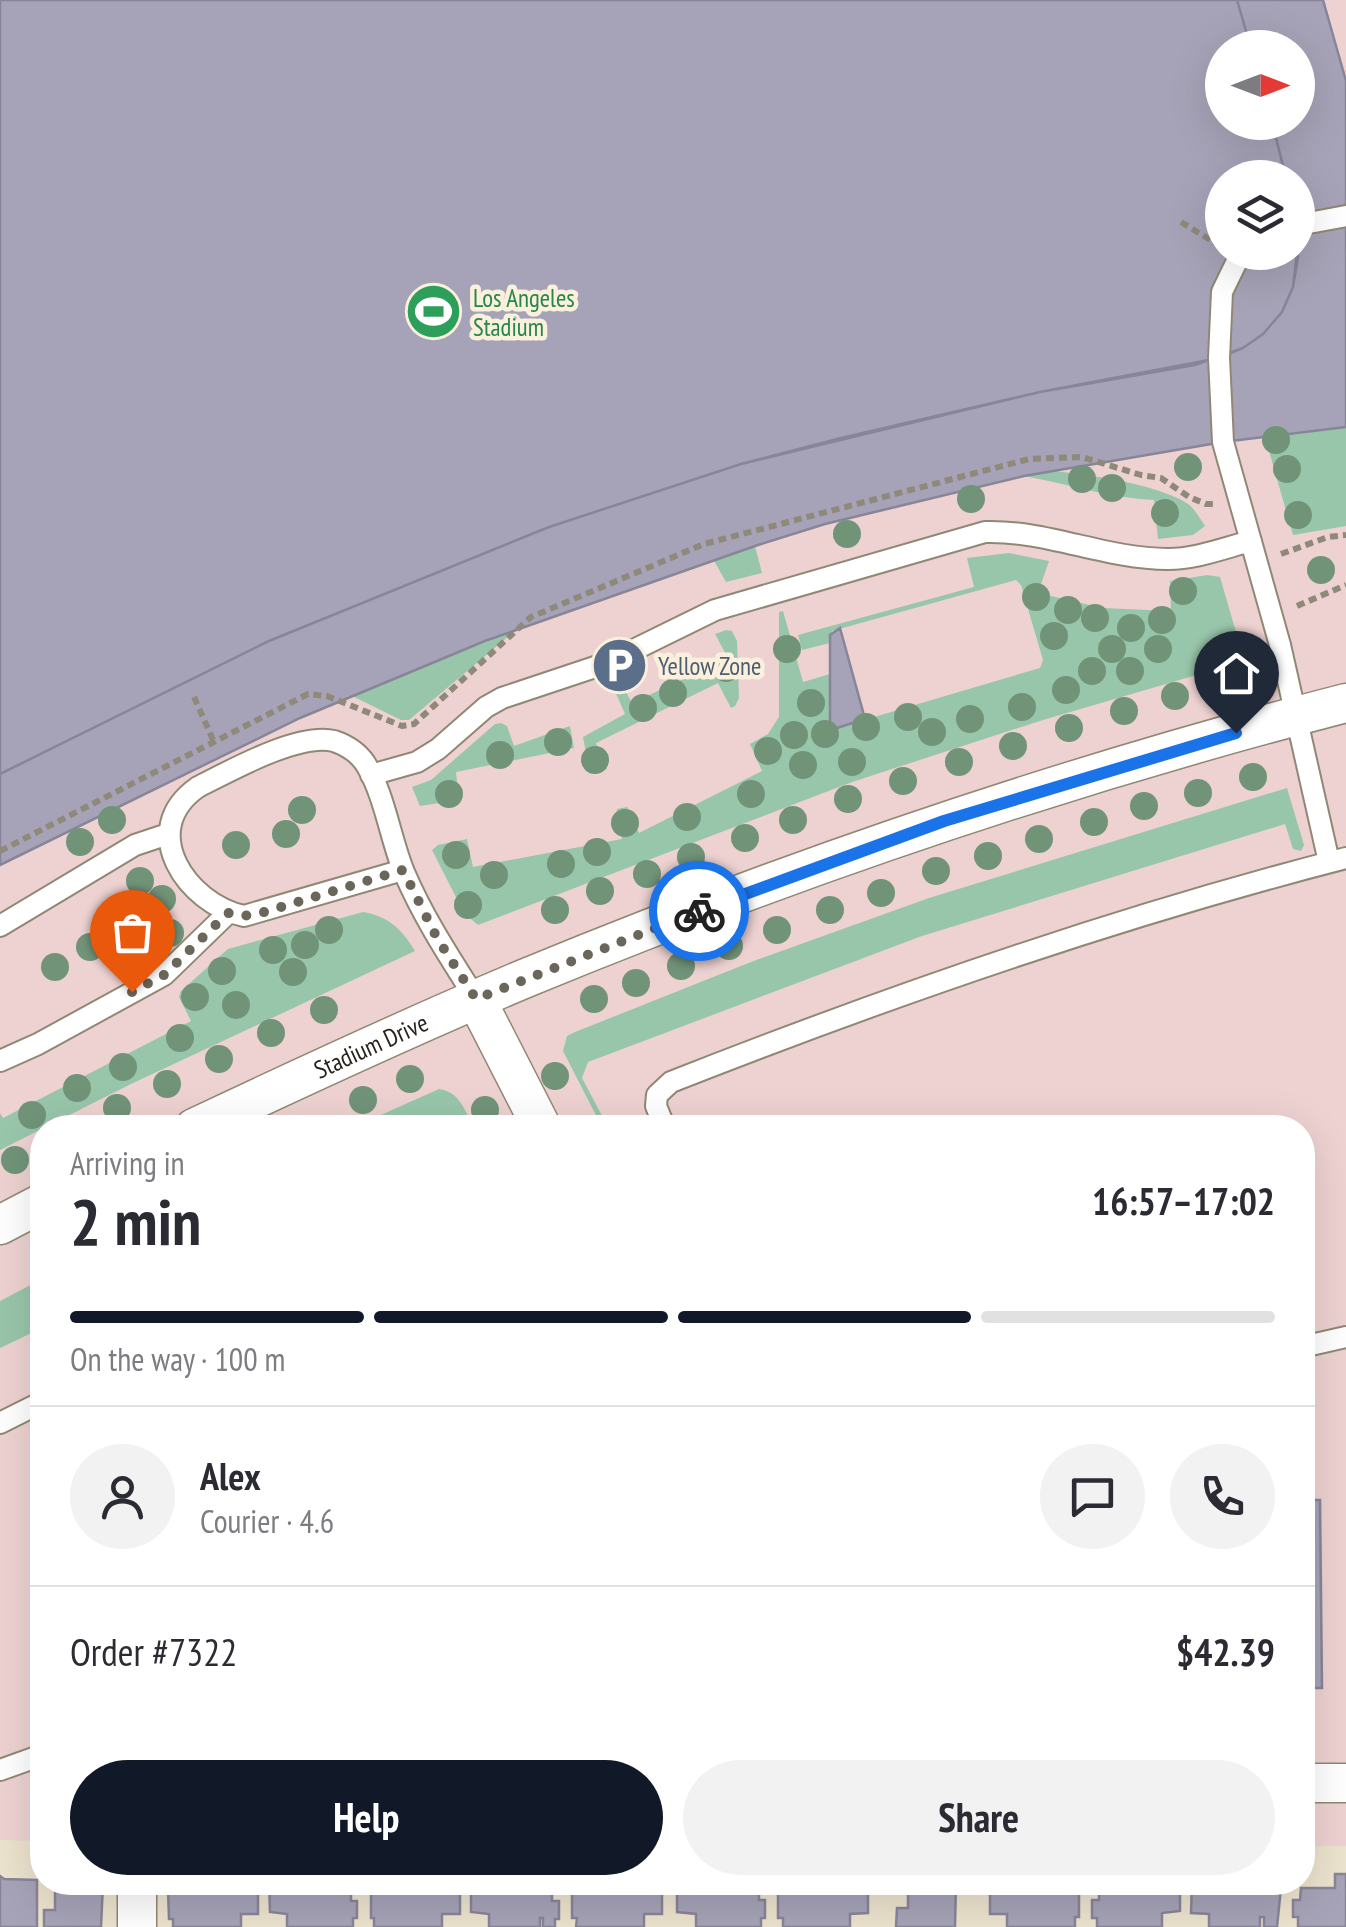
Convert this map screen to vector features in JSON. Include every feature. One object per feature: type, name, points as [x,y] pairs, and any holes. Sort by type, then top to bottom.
[{"type":"street","name":"Stadium Drive","points":[[222,1115],[476,999],[829,861],[1176,749],[1346,704]]},
{"type":"street","points":[[476,999],[535,1115]]},
{"type":"street","points":[[0,1225],[30,1209]]},
{"type":"street","points":[[1315,1782],[1346,1783]]},
{"type":"street","points":[[137,1895],[138,1927]]},
{"type":"lane","points":[[1315,222],[1346,216]]},
{"type":"lane","points":[[660,1115],[657,1095],[671,1082],[941,980],[1137,917],[1337,860],[1294,717],[1271,615],[1223,442],[1219,358],[1222,292],[1233,270]]},
{"type":"lane","points":[[371,775],[417,762],[502,698],[606,663],[715,610],[985,532],[1012,531],[1114,554],[1168,560],[1250,541]]},
{"type":"lane","points":[[403,870],[261,913],[228,913],[210,902],[177,865],[170,848],[169,821],[184,797],[225,774],[298,743],[317,739],[355,751],[371,775],[403,870],[437,938],[476,999]]},
{"type":"lane","points":[[0,926],[135,844],[168,834]]},
{"type":"lane","points":[[0,1061],[164,975],[228,913]]},
{"type":"lane","points":[[1315,1344],[1346,1336]]},
{"type":"lane","points":[[0,1423],[30,1408]]},
{"type":"lane","points":[[0,1770],[30,1759]]},
{"type":"path","points":[[1182,222],[1205,236]]},
{"type":"path","points":[[0,851],[308,694],[327,696],[402,726],[414,724],[532,618],[704,544],[1029,458],[1082,456],[1161,478],[1206,504],[1240,502]]},
{"type":"path","points":[[1256,563],[1328,537],[1346,535]]},
{"type":"path","points":[[1271,615],[1346,585]]},
{"type":"path","points":[[194,697],[214,742]]},
{"type":"shaded area","points":[[0,0],[1346,0],[1346,1846],[1315,1846],[1315,1115],[30,1115],[30,1841],[0,1840]]},
{"type":"green space","points":[[1346,427],[1346,526],[1293,535],[1265,437]]},
{"type":"green space","points":[[1053,471],[1120,481],[1171,495],[1191,507],[1205,526],[1193,535],[1158,539],[1154,500],[1024,476]]},
{"type":"green space","points":[[755,546],[762,573],[726,582],[713,559]]},
{"type":"green space","points":[[1009,553],[1049,561],[1038,593],[1103,608],[1171,611],[1170,581],[1207,575],[1220,577],[1240,646],[1234,664],[852,782],[478,925],[464,913],[432,850],[438,845],[467,839],[473,867],[622,839],[617,809],[627,807],[639,833],[762,771],[750,744],[768,734],[779,717],[779,612],[783,611],[803,682],[830,674],[830,722],[837,728],[1040,668],[1043,660],[1021,585],[1016,580],[832,631],[830,643],[802,650],[798,635],[974,587],[967,558]]},
{"type":"green space","points":[[516,630],[409,720],[401,720],[352,696]]},
{"type":"green space","points":[[732,631],[737,641],[739,698],[735,706],[731,708],[718,683],[596,743],[607,769],[590,774],[583,737],[625,714],[611,682],[620,681],[632,703],[728,658],[715,634]]},
{"type":"green space","points":[[495,724],[507,726],[514,746],[570,726],[574,748],[456,772],[459,800],[420,806],[412,787],[431,780]]},
{"type":"green space","points":[[1287,788],[1304,845],[1301,851],[1293,849],[1285,824],[922,936],[588,1062],[582,1078],[602,1115],[596,1115],[563,1051],[567,1036],[751,962],[929,898]]},
{"type":"green space","points":[[363,912],[394,925],[415,951],[69,1115],[30,1115],[30,1135],[0,1150],[0,1113],[3,1118],[191,1021],[179,997],[181,991],[228,949]]},
{"type":"green space","points":[[439,1089],[457,1098],[468,1115],[381,1115]]},
{"type":"green space","points":[[30,1285],[30,1334],[0,1348],[0,1301]]},
{"type":"building","name":"Los Angeles Stadium","points":[[0,0],[1237,0],[1246,30],[1205,30],[1205,140],[1276,140],[1282,160],[1205,160],[1205,270],[1295,270],[1293,287],[1282,312],[1263,334],[1243,348],[1219,358],[1040,392],[841,438],[741,464],[549,527],[269,641],[0,774]]},
{"type":"building","points":[[1237,0],[1323,0],[1346,81],[1346,427],[1223,442],[1024,476],[825,524],[755,546],[485,641],[300,718],[0,865],[0,774],[269,641],[549,527],[741,464],[1040,392],[1195,365],[1243,348],[1263,334],[1282,312],[1296,270],[1315,270],[1315,160],[1282,160],[1276,140],[1315,140],[1315,30],[1246,30]]},
{"type":"building","points":[[840,628],[865,719],[837,728],[830,722],[830,635]]},
{"type":"building","points":[[1315,1500],[1320,1500],[1322,1688],[1315,1688]]},
{"type":"building","points":[[1335,1874],[1346,1874],[1346,1927],[1298,1927],[1298,1917],[1293,1917],[1293,1900],[1300,1900],[1300,1895],[1315,1895],[1315,1888],[1335,1888]]},
{"type":"building","points":[[0,1876],[30,1880],[30,1895],[37,1895],[37,1927],[0,1927]]},
{"type":"building","points":[[55,1895],[102,1895],[101,1927],[44,1927],[44,1910],[55,1910]]},
{"type":"building","points":[[168,1895],[258,1895],[258,1914],[241,1914],[241,1927],[173,1927],[173,1919],[169,1919]]},
{"type":"building","points":[[269,1895],[351,1895],[351,1901],[357,1901],[353,1927],[287,1927],[287,1914],[270,1912]]},
{"type":"building","points":[[371,1895],[460,1895],[460,1914],[442,1914],[442,1927],[374,1927]]},
{"type":"building","points":[[471,1895],[552,1895],[552,1901],[559,1901],[555,1927],[543,1927],[540,1918],[540,1927],[489,1927],[489,1914],[471,1912]]},
{"type":"building","points":[[572,1895],[662,1895],[662,1914],[644,1914],[644,1927],[576,1927],[577,1918],[572,1918]]},
{"type":"building","points":[[677,1895],[759,1895],[759,1900],[765,1900],[761,1927],[696,1927],[696,1914],[677,1912]]},
{"type":"building","points":[[778,1895],[868,1895],[868,1913],[850,1914],[850,1927],[783,1927],[783,1918],[778,1918]]},
{"type":"building","points":[[908,1895],[956,1895],[955,1927],[896,1927],[897,1908],[908,1908]]},
{"type":"building","points":[[990,1895],[1079,1895],[1075,1927],[1007,1927],[1007,1914],[990,1914]]},
{"type":"building","points":[[1099,1895],[1180,1895],[1180,1911],[1162,1913],[1162,1927],[1097,1927],[1097,1918],[1092,1918],[1092,1900],[1099,1900]]},
{"type":"building","points":[[1192,1895],[1280,1895],[1277,1927],[1264,1927],[1264,1917],[1260,1917],[1260,1927],[1209,1927],[1209,1914],[1191,1913]]},
{"type":"way so far","points":[[132,992],[164,975],[228,913],[261,913],[403,870],[437,938],[476,999],[699,911]]},
{"type":"place","name":"Los Angeles Stadium","points":[[434,312]]},
{"type":"place","name":"Yellow Zone","points":[[619,666]]},
{"type":"route","points":[[699,911],[944,821],[1236,733]]}]
